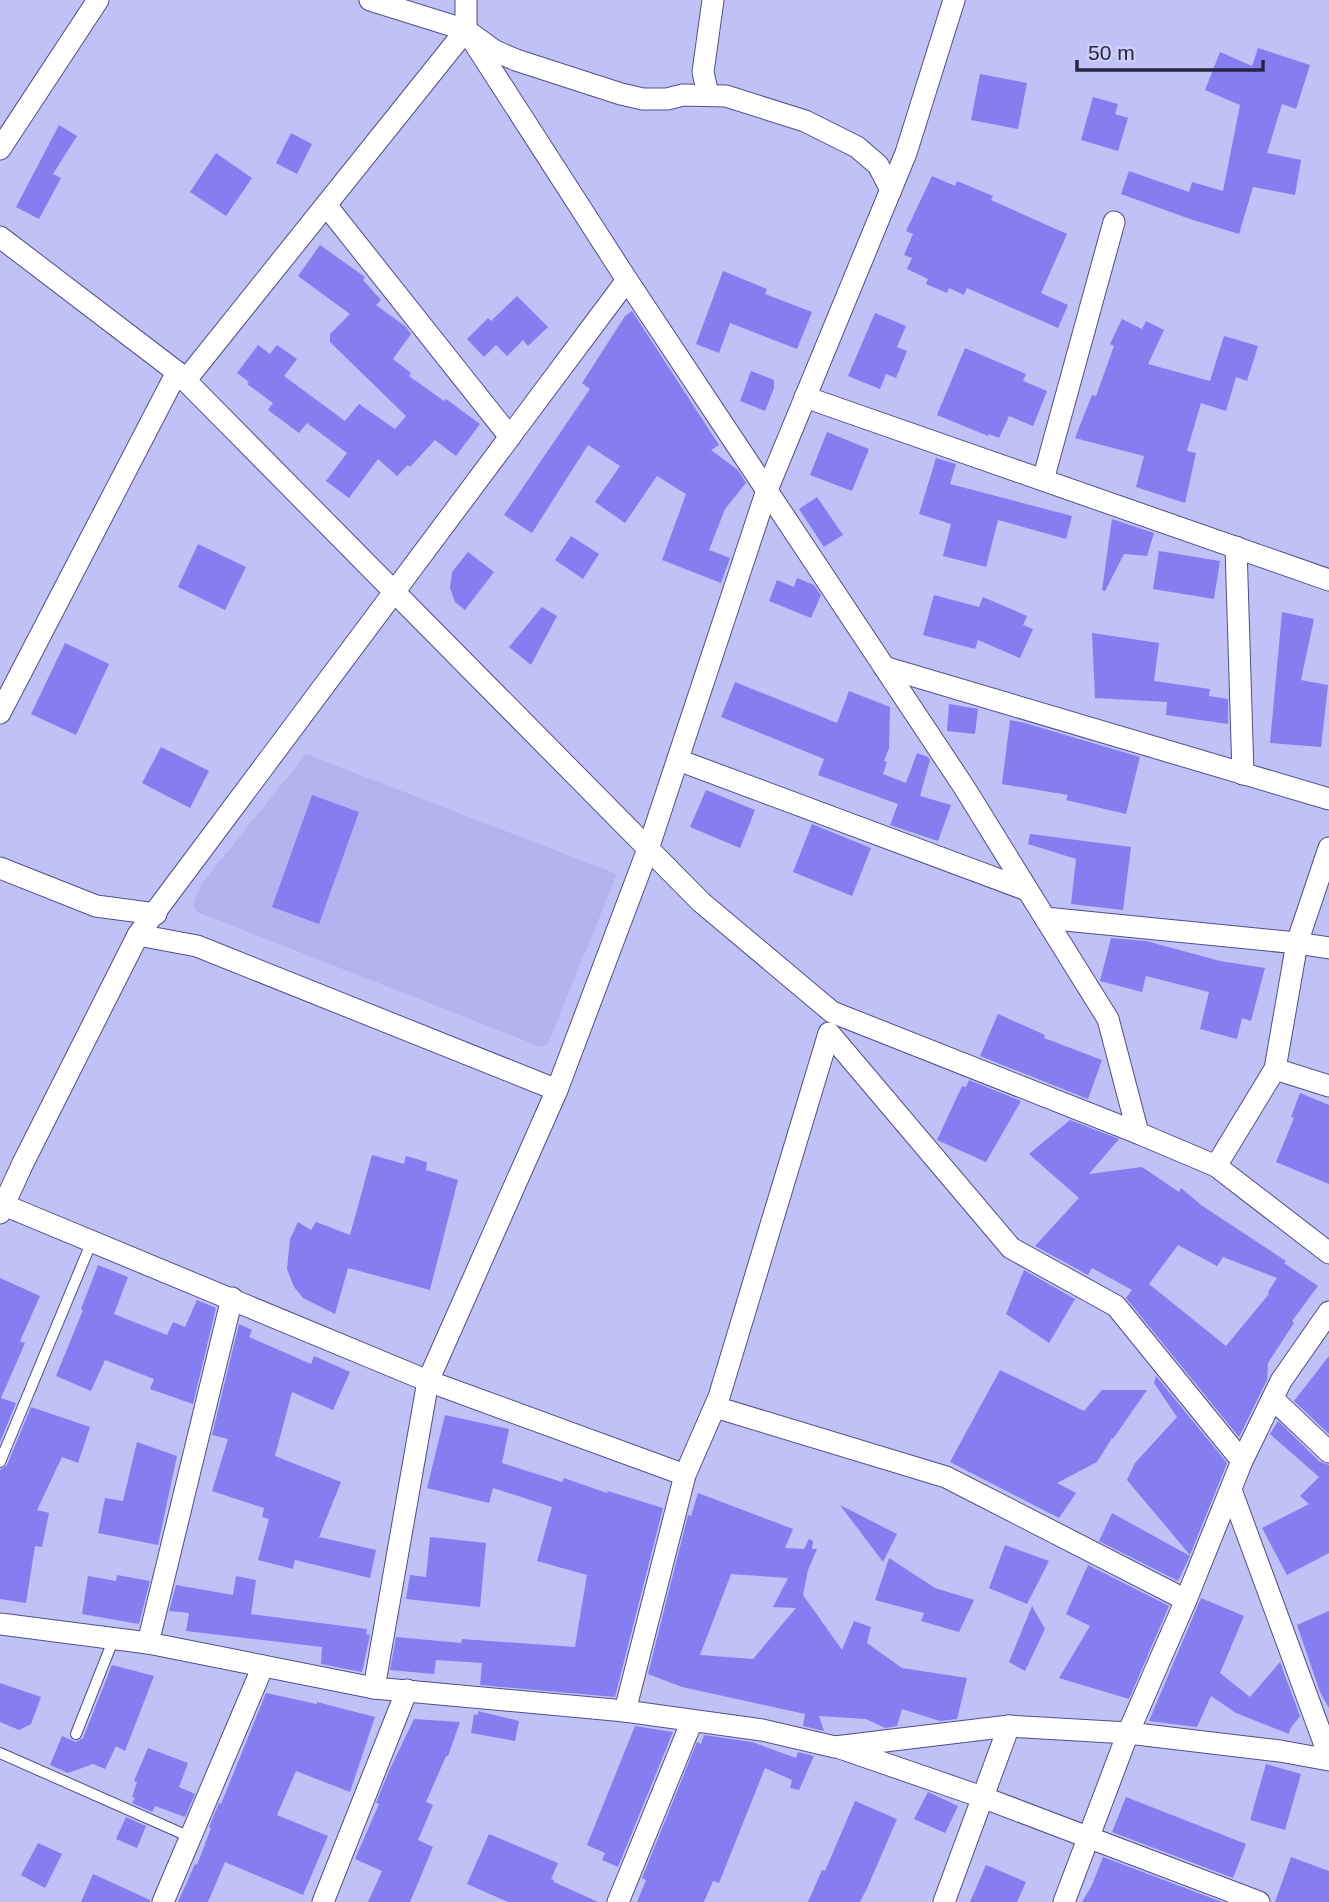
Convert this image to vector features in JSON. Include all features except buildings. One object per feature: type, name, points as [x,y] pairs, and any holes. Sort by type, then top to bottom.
[{"type":"street","points":[[0,149],[99,0]]},
{"type":"street","points":[[370,0],[466,30],[495,51],[516,61],[621,94],[643,99],[726,96],[805,121],[847,142],[878,165],[891,190]]},
{"type":"street","points":[[466,0],[466,30],[627,280],[964,787],[1108,1019],[1138,1133]]},
{"type":"street","points":[[708,95],[704,72],[713,0]]},
{"type":"street","points":[[374,1688],[428,1381],[557,1090],[648,849],[767,490],[906,153],[954,0]]},
{"type":"street","points":[[0,713],[181,376],[327,205],[466,30]]},
{"type":"street","points":[[327,205],[510,437]]},
{"type":"street","points":[[1043,480],[1114,222]]},
{"type":"street","points":[[0,237],[181,376],[701,902],[831,1022],[1011,1248],[1116,1306],[1242,1461]]},
{"type":"street","points":[[627,280],[138,935],[2,1209],[92,1241],[428,1381],[684,1475]]},
{"type":"street","points":[[805,397],[1329,580]]},
{"type":"street","points":[[1236,547],[1243,774]]},
{"type":"street","points":[[884,667],[1329,799]]},
{"type":"street","points":[[678,760],[1027,890]]},
{"type":"street","points":[[1216,1166],[1275,1069],[1297,943],[1329,848]]},
{"type":"street","points":[[0,867],[96,906],[156,914]]},
{"type":"street","points":[[1045,918],[1329,948]]},
{"type":"street","points":[[138,935],[197,946],[557,1090]]},
{"type":"street","points":[[831,1022],[1138,1133],[1216,1166],[1329,1253]]},
{"type":"street","points":[[625,1711],[684,1475],[715,1407],[831,1022]]},
{"type":"street","points":[[1275,1069],[1329,1086]]},
{"type":"street","points":[[148,1643],[232,1298]]},
{"type":"street","points":[[1064,1902],[1128,1733],[1242,1461],[1281,1381],[1329,1312]]},
{"type":"street","points":[[1273,1399],[1329,1452]]},
{"type":"street","points":[[715,1407],[946,1477],[1186,1600]]},
{"type":"street","points":[[835,1747],[1009,1726],[1128,1733],[1329,1758],[1231,1490]]},
{"type":"street","points":[[0,1624],[148,1643],[374,1688],[625,1711],[762,1730],[835,1747],[982,1797],[1259,1902]]},
{"type":"street","points":[[163,1902],[263,1665]]},
{"type":"street","points":[[323,1902],[407,1690]]},
{"type":"street","points":[[618,1902],[692,1721]]},
{"type":"street","points":[[944,1902],[1009,1726]]},
{"type":"lane","points":[[0,1462],[92,1241]]},
{"type":"lane","points":[[76,1734],[114,1639]]},
{"type":"lane","points":[[0,1754],[190,1837]]},
{"type":"shaded area","points":[[306,754],[617,874],[548,1044],[541,1047],[197,912],[193,905],[200,886]]}]
